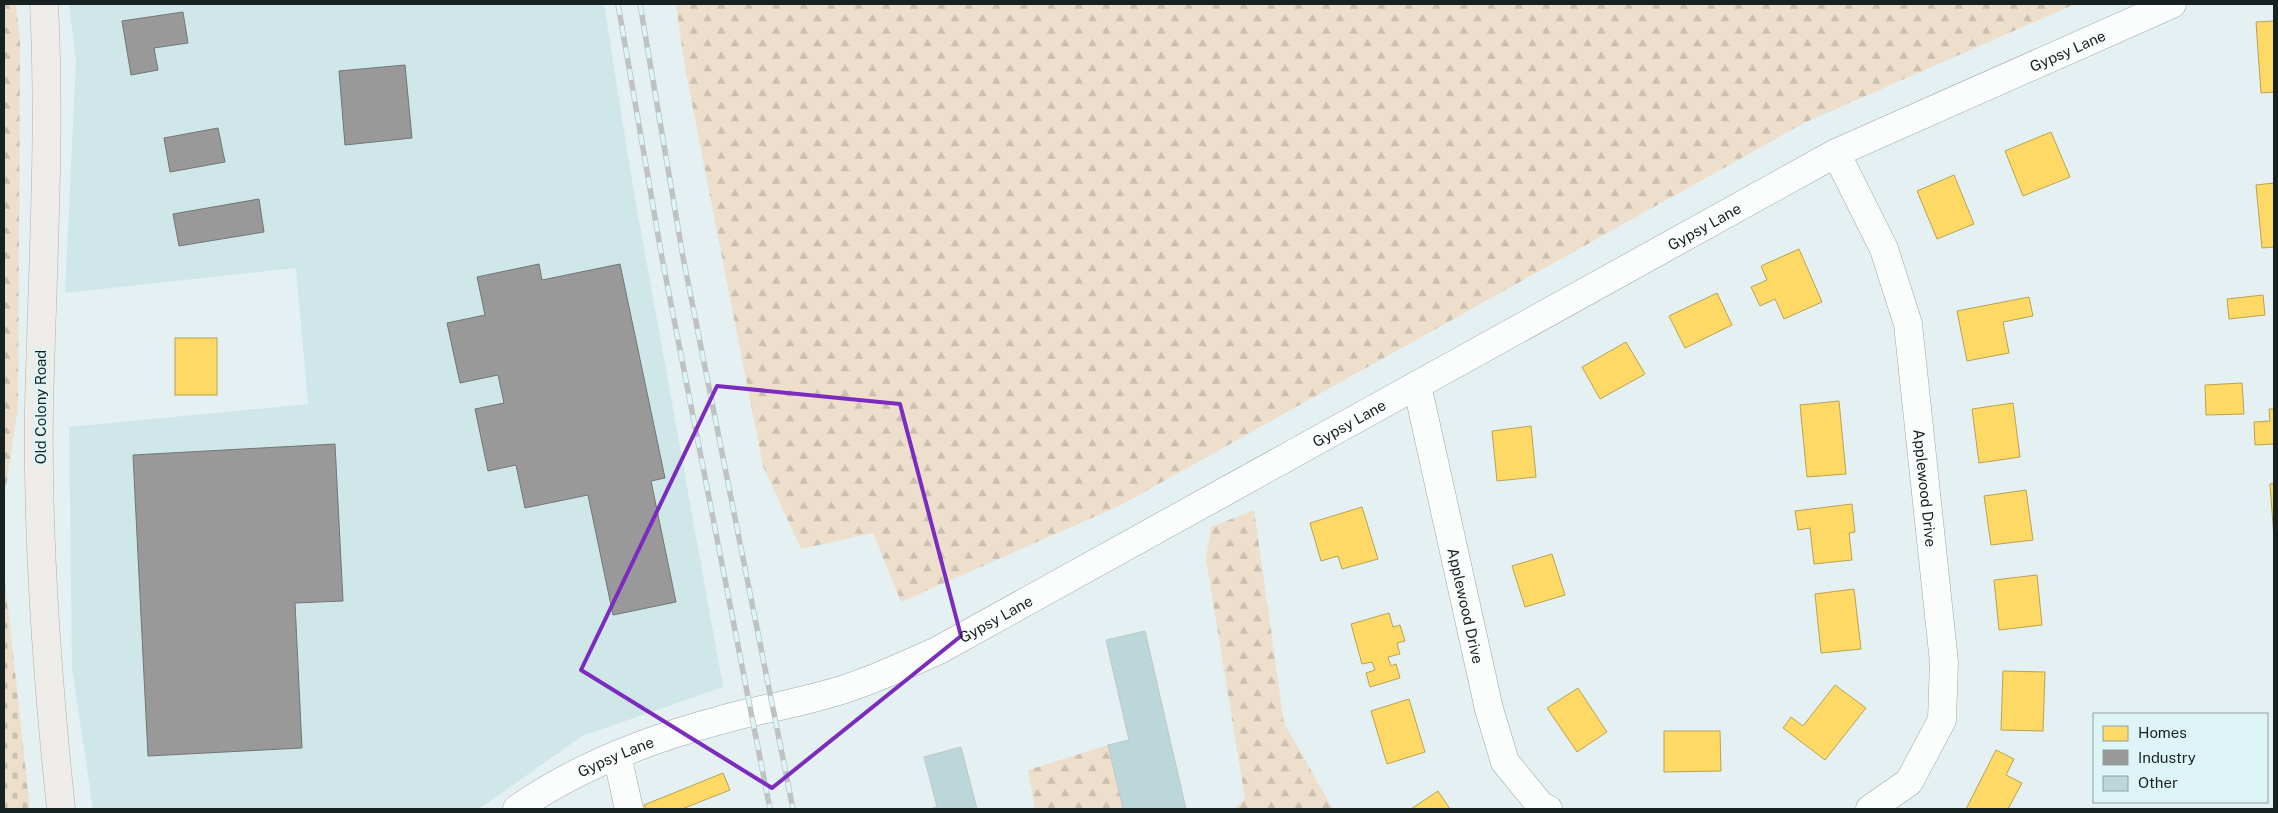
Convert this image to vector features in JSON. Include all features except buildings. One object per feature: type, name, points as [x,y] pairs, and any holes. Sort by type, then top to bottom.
[{"type":"main road","name":"Old Colony Road","points":[[44,4],[45,156],[39,411],[40,510],[45,626],[61,809]]},
{"type":"street","name":"Gypsy Lane","points":[[517,809],[541,792],[617,755],[663,737],[722,719],[825,695],[878,677],[937,651],[1836,153],[2172,4]]},
{"type":"street","name":"Applewood Drive","points":[[1836,153],[1884,249],[1908,324],[1944,662],[1942,720],[1909,782],[1870,809]]},
{"type":"street","name":"Applewood Drive","points":[[1418,385],[1489,708],[1504,762],[1541,806],[1548,809]]},
{"type":"street","points":[[617,755],[628,809]]},
{"type":"highlighted area","points":[[717,386],[900,404],[961,636],[772,788],[581,670]]},
{"type":"shaded area","points":[[69,4],[604,4],[631,175],[723,687],[582,736],[479,809],[93,809],[72,668],[69,427],[308,404],[296,268],[65,293],[76,61]]},
{"type":"green space","points":[[4,4],[16,4],[20,43],[18,406],[4,501]]},
{"type":"green space","points":[[676,4],[2075,4],[1804,123],[1119,506],[901,602],[873,533],[801,549],[763,466],[685,68]]},
{"type":"green space","points":[[1254,510],[1284,723],[1333,809],[1234,809],[1245,799],[1206,559],[1211,527]]},
{"type":"green space","points":[[4,571],[30,809],[4,809]]},
{"type":"green space","points":[[1108,745],[1123,809],[1035,809],[1028,770]]},
{"type":"railway","points":[[618,4],[662,258],[770,809]]},
{"type":"railway","points":[[640,4],[683,257],[793,809]]}]
